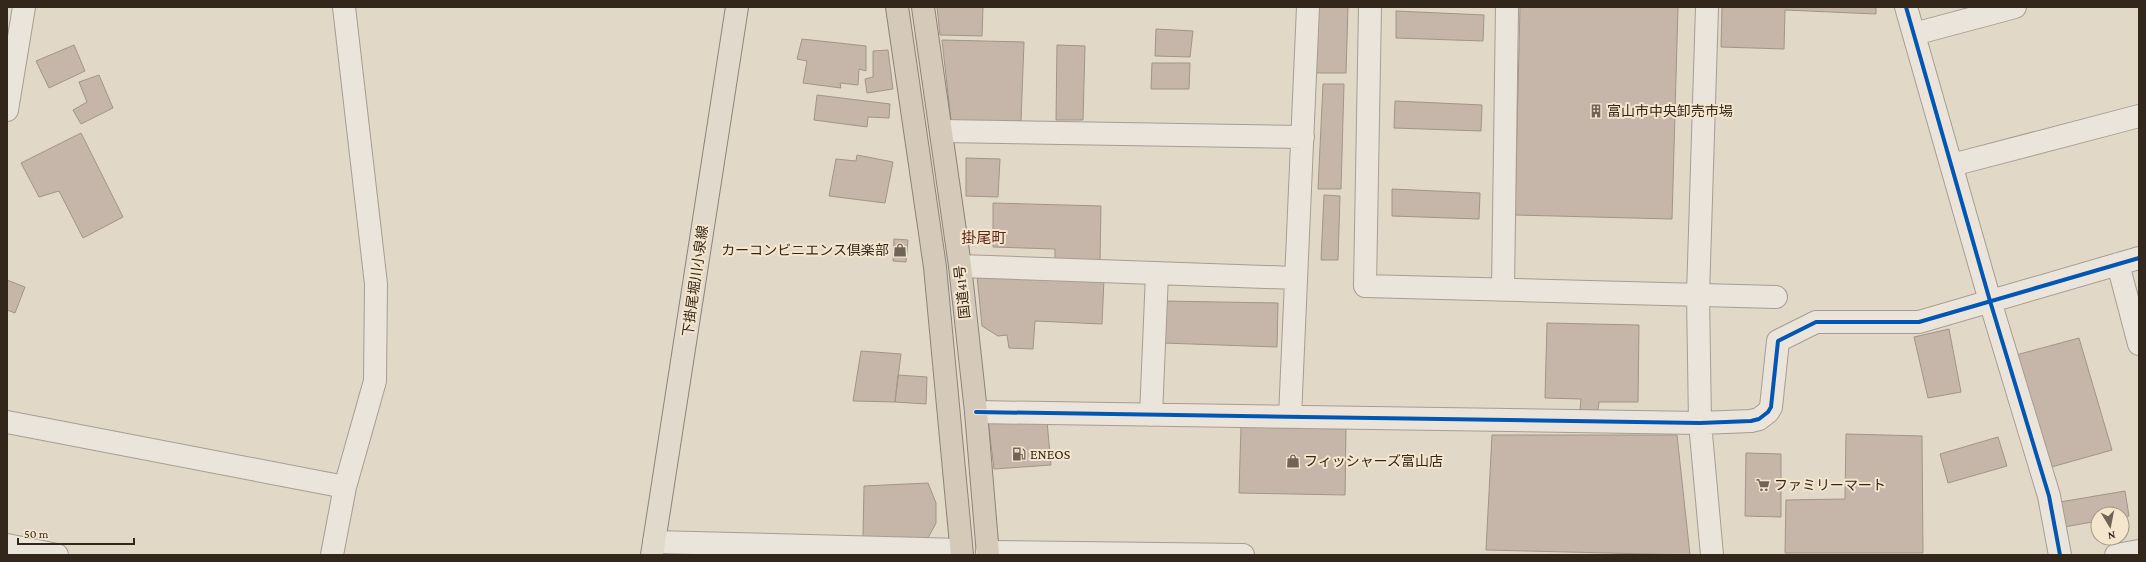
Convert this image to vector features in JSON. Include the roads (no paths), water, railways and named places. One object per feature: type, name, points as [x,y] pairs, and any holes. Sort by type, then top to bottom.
[{"type":"highway","name":"国道41号","points":[[897,7],[935,267],[962,552]]},
{"type":"highway","name":"国道41号","points":[[923,7],[960,266],[976,412],[988,553]]},
{"type":"main road","name":"下掛尾堀川小泉線","points":[[653,549],[737,7]]},
{"type":"street","points":[[7,110],[24,7]]},
{"type":"street","points":[[332,555],[345,487],[375,381],[377,327],[376,284],[344,7]]},
{"type":"street","points":[[1290,417],[1308,7]]},
{"type":"street","points":[[1370,7],[1365,286],[1776,297]]},
{"type":"street","points":[[1503,289],[1507,7]]},
{"type":"street","points":[[1707,7],[1698,294],[1700,423],[1712,555]]},
{"type":"street","points":[[1906,7],[1990,301],[2049,496],[2060,555]]},
{"type":"street","points":[[1914,34],[2015,7]]},
{"type":"street","points":[[1952,165],[2139,116]]},
{"type":"street","points":[[941,131],[1303,137]]},
{"type":"street","points":[[976,412],[1700,423],[1752,421],[1764,416],[1771,407],[1778,341],[1816,322],[1919,322],[2139,258]]},
{"type":"street","points":[[2118,264],[2139,344]]},
{"type":"street","points":[[960,266],[1296,278]]},
{"type":"street","points":[[1151,415],[1157,274]]},
{"type":"street","points":[[7,422],[345,487]]},
{"type":"street","points":[[17,549],[57,555]]},
{"type":"street","points":[[653,549],[962,552]]},
{"type":"street","points":[[2116,555],[2139,551]]},
{"type":"street","points":[[988,553],[1243,555]]},
{"type":"place","name":"富山市中央卸売市場","points":[[1596,111]]},
{"type":"place","name":"カーコンビニエンス倶楽部","points":[[900,250]]},
{"type":"place","name":"ENEOS","points":[[1019,454]]},
{"type":"place","name":"フィッシャーズ富山店","points":[[1293,461]]},
{"type":"place","name":"ファミリーマート","points":[[1763,485]]},
{"type":"district","name":"掛尾町","points":[[984,238]]}]
